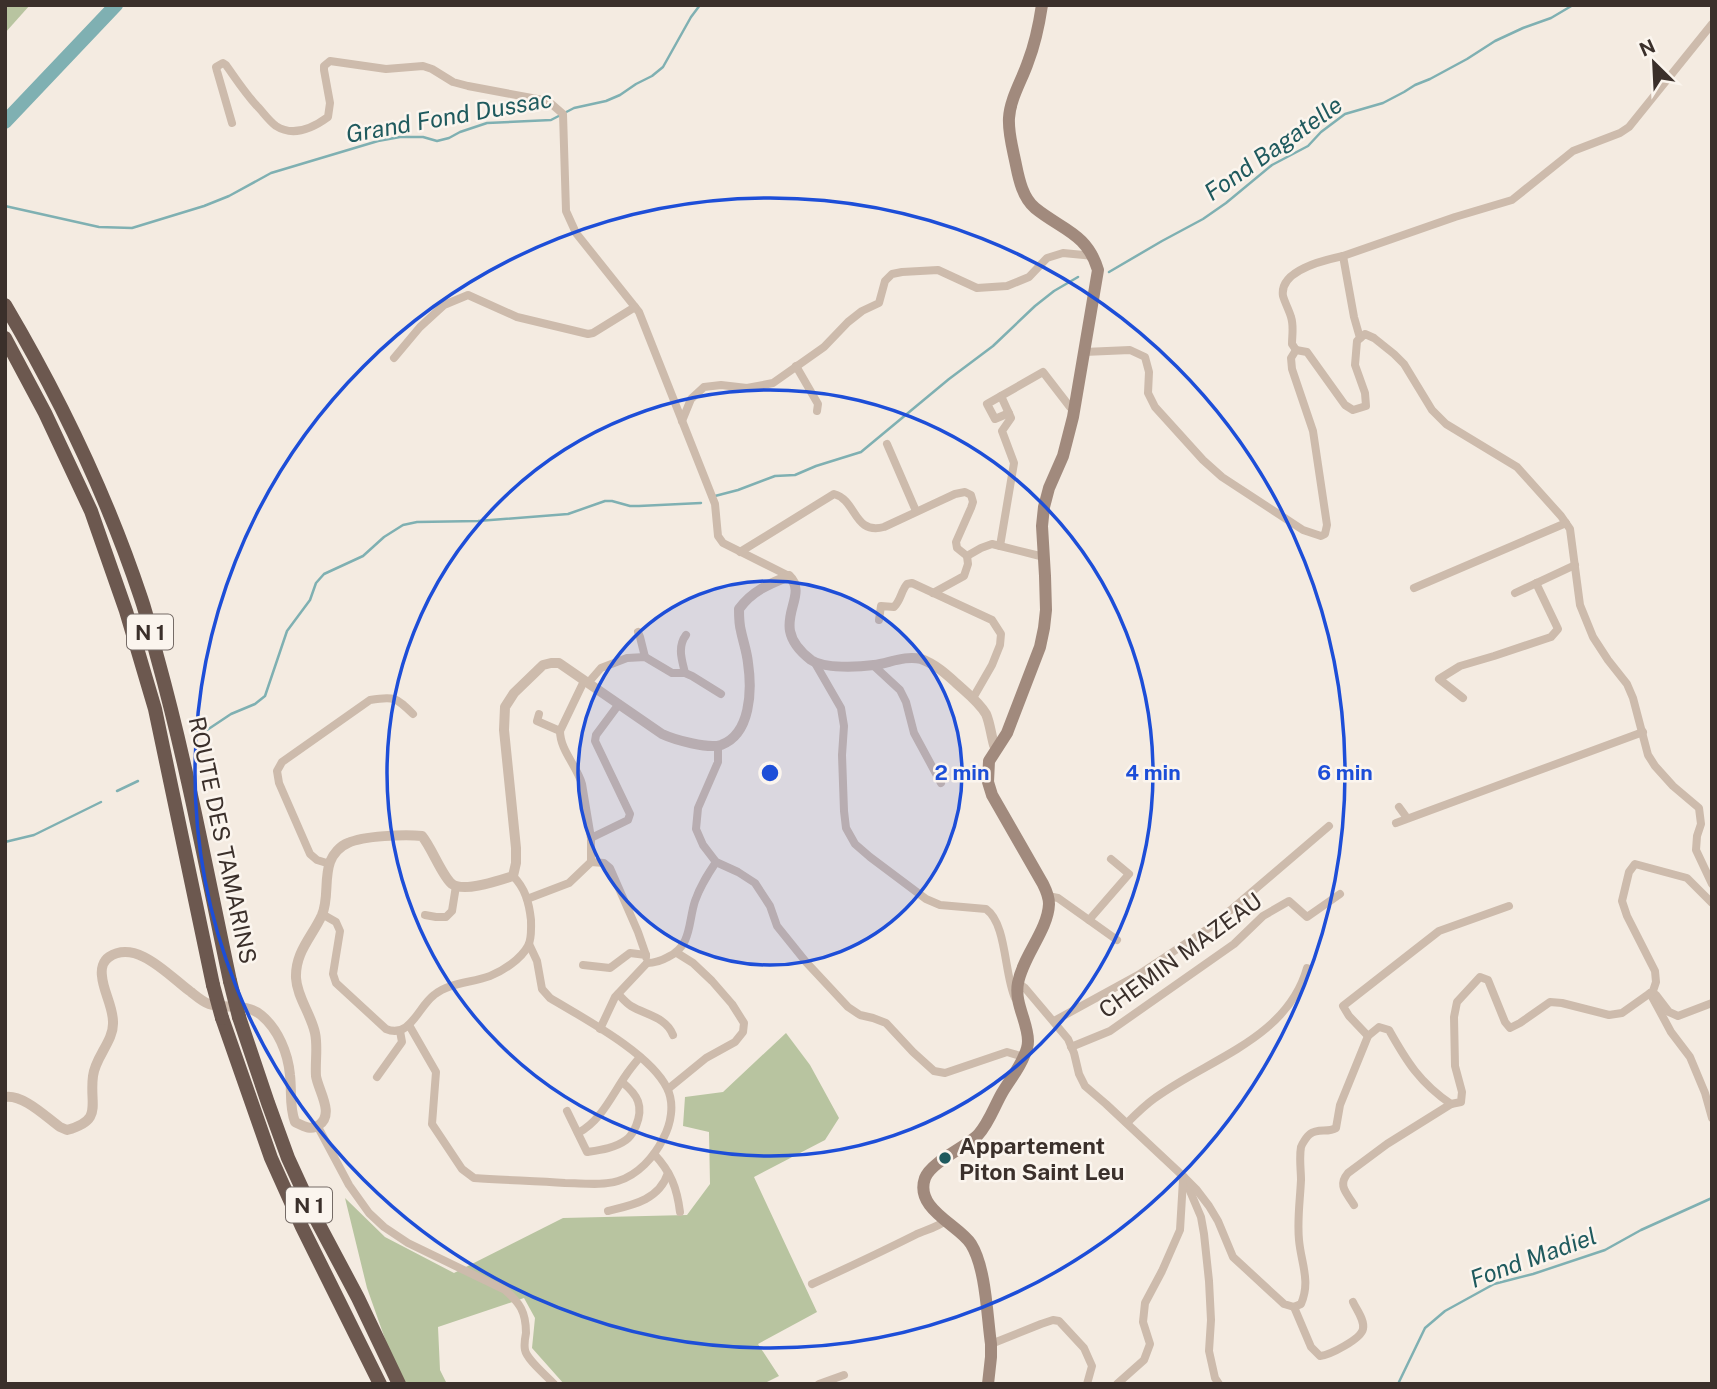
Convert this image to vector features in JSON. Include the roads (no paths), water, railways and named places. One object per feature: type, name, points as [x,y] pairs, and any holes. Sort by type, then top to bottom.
[{"type":"highway","name":"ROUTE DES TAMARINS","points":[[5,305],[62,408],[106,504],[141,599],[185,762],[230,981],[268,1103],[288,1158],[316,1219],[399,1384]]},
{"type":"highway","name":"ROUTE DES TAMARINS","points":[[5,338],[45,413],[91,511],[126,611],[158,722],[213,985],[271,1158],[380,1384]]},
{"type":"main road","points":[[988,1384],[991,1343],[979,1261],[964,1235],[936,1214],[924,1192],[925,1179],[931,1169],[978,1135],[1024,1058],[1028,1041],[1017,988],[1024,961],[1044,923],[1049,905],[1043,884],[992,795],[988,782],[989,761],[1007,733],[1040,647],[1046,610],[1042,526],[1044,507],[1063,456],[1074,409],[1098,270],[1094,256],[1086,244],[1033,206],[1024,194],[1018,176],[1009,117],[1035,42],[1042,5]]},
{"type":"street","points":[[1712,24],[1629,127],[1620,133],[1573,151],[1512,200],[1304,268],[1293,274],[1284,284],[1283,293],[1292,319],[1292,344],[1296,350],[1307,352],[1345,405],[1353,410],[1366,405],[1365,393],[1355,365],[1357,341],[1365,334],[1374,338],[1404,364],[1432,410],[1446,424],[1517,467],[1566,523],[1570,529],[1580,605],[1593,637],[1627,684],[1648,755],[1673,786],[1699,808],[1701,824],[1696,836],[1696,850],[1708,867],[1712,884]]},
{"type":"street","points":[[232,122],[216,71],[216,67],[223,63],[274,125],[285,131],[301,131],[328,117],[330,103],[324,66],[330,61],[386,69],[423,66],[453,82],[548,100],[563,114],[566,211],[576,233],[639,312],[715,504],[718,536],[723,543],[794,581],[797,590],[788,622],[790,634],[796,646],[816,663],[841,708],[844,726],[842,755],[846,828],[855,844],[926,899],[940,905],[986,909],[991,912],[1003,940],[1010,987],[1021,1009]]},
{"type":"street","points":[[682,421],[691,399],[704,387],[722,384],[747,388],[773,383],[824,347],[862,311],[880,303],[885,281],[892,274],[938,270],[977,288],[1007,286],[1029,277],[1047,258],[1063,253],[1094,256]]},
{"type":"street","points":[[1343,256],[1360,338]]},
{"type":"street","points":[[394,358],[415,332],[444,305],[462,296],[472,296],[499,310],[530,321],[588,334],[635,307]]},
{"type":"street","points":[[1084,352],[1130,350],[1145,357],[1149,372],[1147,393],[1155,407],[1203,460],[1222,477],[1303,530],[1321,536],[1325,534],[1327,525],[1312,431],[1292,369],[1291,358],[1296,350]]},
{"type":"street","points":[[796,366],[818,404],[817,411]]},
{"type":"street","points":[[1009,413],[995,419],[987,404],[1043,372],[1074,409]]},
{"type":"street","points":[[1000,547],[1014,463],[1002,431],[1012,418],[1001,396]]},
{"type":"street","points":[[887,444],[916,511]]},
{"type":"street","points":[[740,552],[834,494],[839,494],[859,521],[869,528],[877,529],[965,492],[971,495],[973,502],[956,542],[957,548],[967,556],[968,564],[964,576],[933,593]]},
{"type":"street","points":[[1414,588],[1566,523]]},
{"type":"street","points":[[967,556],[992,544],[1044,557]]},
{"type":"street","points":[[1515,593],[1575,565]]},
{"type":"street","points":[[513,876],[516,848],[504,730],[505,707],[514,693],[543,665],[559,663],[662,734],[675,739],[718,746],[734,738],[743,724],[750,692],[739,609],[747,597],[762,587],[789,576]]},
{"type":"street","points":[[879,620],[881,606],[894,607],[901,600],[904,588],[912,583],[992,620],[1001,634],[1000,645],[974,698]]},
{"type":"street","points":[[1463,698],[1439,680],[1460,666],[1551,637],[1556,633],[1558,629],[1536,583]]},
{"type":"street","points":[[638,632],[645,657]]},
{"type":"street","points":[[685,674],[680,647],[686,635]]},
{"type":"street","points":[[527,899],[569,883],[591,862],[591,838],[580,776],[562,744],[560,731],[586,682],[601,668],[627,658],[645,657],[672,673],[685,674],[721,694]]},
{"type":"street","points":[[816,663],[835,666],[873,665],[911,657],[923,660],[937,667],[974,698],[986,715],[996,748]]},
{"type":"street","points":[[873,665],[900,690],[914,733],[941,783]]},
{"type":"street","points":[[330,864],[317,860],[310,854],[279,783],[277,771],[282,762],[370,700],[398,699],[413,714]]},
{"type":"street","points":[[591,838],[630,818],[595,741],[596,735],[619,704]]},
{"type":"street","points":[[539,714],[537,721],[560,731]]},
{"type":"street","points":[[1396,823],[1643,732]]},
{"type":"street","points":[[718,746],[718,762],[698,808],[696,829],[703,845],[716,862],[755,883],[770,906],[777,926],[848,1007],[860,1015],[886,1023],[934,1071],[945,1073],[1007,1052],[1024,1058]]},
{"type":"street","points":[[1399,807],[1407,818]]},
{"type":"street","points":[[1054,1021],[1138,975],[1212,926],[1329,826]]},
{"type":"street","points":[[5,1097],[21,1099],[67,1130],[84,1125],[92,1116],[94,1069],[112,1031],[113,1023],[101,974],[103,964],[108,958],[119,953],[135,954],[153,962],[209,1004],[241,1013],[255,1010],[262,1016],[274,1030],[285,1051],[290,1075],[290,1110],[295,1122],[307,1129],[318,1127],[327,1113],[316,1076],[317,1046],[314,1030],[299,993],[296,964],[322,914],[330,864],[335,853],[345,844],[359,839],[422,836],[447,878],[456,886],[486,884],[513,876]]},
{"type":"street","points":[[1089,920],[1129,874],[1111,859]]},
{"type":"street","points":[[591,862],[604,863],[610,868],[647,959]]},
{"type":"street","points":[[583,965],[610,968],[630,953],[657,963],[677,953],[685,942],[699,890],[716,862]]},
{"type":"street","points":[[1354,1205],[1342,1184],[1348,1172],[1451,1104],[1461,1102],[1462,1092],[1455,1066],[1454,1017],[1457,1002],[1480,976],[1488,980],[1510,1028],[1550,1002],[1609,1015],[1622,1013],[1652,992],[1656,982],[1655,971],[1622,901],[1629,872],[1635,864],[1687,878],[1712,903]]},
{"type":"street","points":[[409,1025],[436,1072],[432,1124],[462,1169],[474,1178],[597,1184],[618,1181],[646,1164],[654,1154],[671,1121],[668,1089],[640,1057],[550,998],[542,989],[537,961],[529,944],[529,904],[520,883],[513,876]]},
{"type":"street","points":[[425,915],[446,917],[452,911],[456,886]]},
{"type":"street","name":"CHEMIN MAZEAU","points":[[1071,1047],[1110,1031],[1234,944],[1263,916],[1289,901],[1307,918],[1340,894]]},
{"type":"street","points":[[1048,896],[1058,898],[1117,940]]},
{"type":"street","points":[[1368,1036],[1343,1006],[1439,932],[1509,906]]},
{"type":"street","points":[[322,914],[336,922],[340,931],[333,974],[336,983],[386,1030],[394,1033],[409,1025],[431,996],[443,988],[489,976],[518,958],[529,944]]},
{"type":"street","points":[[668,1089],[706,1058],[735,1042],[743,1032],[744,1023],[732,1003],[712,981],[693,963],[677,953]]},
{"type":"street","points":[[600,1029],[618,994],[647,959]]},
{"type":"street","points":[[1127,1123],[1157,1096],[1264,1031],[1280,1017],[1303,984],[1307,968]]},
{"type":"street","points":[[1018,983],[1068,1039],[1085,1086],[1196,1189],[1218,1221],[1233,1258],[1284,1304],[1294,1307],[1301,1304],[1306,1294],[1298,1214],[1301,1145],[1311,1133],[1336,1128],[1340,1105],[1368,1036],[1379,1027],[1389,1030],[1408,1064],[1451,1104]]},
{"type":"street","points":[[1652,992],[1669,1012],[1678,1016],[1712,1003]]},
{"type":"street","points":[[1652,992],[1671,1032],[1690,1057],[1712,1118]]},
{"type":"street","points":[[618,994],[631,1005],[660,1019],[671,1029],[673,1035]]},
{"type":"street","points":[[377,1077],[402,1042],[400,1031]]},
{"type":"street","points":[[578,1133],[604,1110],[640,1057]]},
{"type":"street","points":[[567,1111],[587,1152],[616,1146],[627,1140],[633,1132],[640,1110],[635,1095],[622,1082]]},
{"type":"street","points":[[318,1127],[349,1185],[369,1213],[384,1227],[408,1243],[505,1290],[517,1300],[526,1324],[525,1350],[554,1384]]},
{"type":"street","points":[[654,1154],[668,1172],[678,1196],[680,1212]]},
{"type":"street","points":[[608,1211],[635,1204],[654,1194],[665,1183],[668,1172]]},
{"type":"street","points":[[1117,1384],[1144,1360],[1150,1344],[1143,1322],[1145,1303],[1180,1230],[1184,1177]]},
{"type":"street","points":[[1184,1177],[1204,1234],[1211,1320],[1209,1351],[1219,1384]]},
{"type":"street","points":[[812,1284],[945,1221]]},
{"type":"street","points":[[1294,1307],[1311,1347],[1320,1356],[1326,1356],[1357,1338],[1362,1332],[1362,1320],[1353,1302]]},
{"type":"street","points":[[991,1343],[1053,1320],[1059,1321],[1084,1349],[1092,1366],[1087,1384]]},
{"type":"street","points":[[819,1384],[844,1375]]},
{"type":"waterway","points":[[5,122],[116,5]]},
{"type":"waterway","name":"Grand Fond Dussac","points":[[5,206],[99,227],[132,228],[204,206],[271,173],[378,141],[400,137],[423,137],[437,141],[487,123],[551,120],[574,108],[620,95],[652,76],[663,67],[700,5]]},
{"type":"waterway","name":"Fond Bagatelle","points":[[1109,272],[1203,219],[1272,165],[1308,146],[1345,114],[1383,103],[1467,59],[1495,41],[1551,18],[1573,5]]},
{"type":"waterway","name":"Fond Bagatelle","points":[[715,496],[775,476],[795,475],[861,452],[993,346],[1035,306],[1078,277]]},
{"type":"waterway","name":"Fond Bagatelle","points":[[198,736],[265,696],[287,631],[310,600],[316,583],[324,574],[363,556],[384,537],[403,525],[568,514],[605,501],[630,506],[701,503]]},
{"type":"waterway","name":"Fond Bagatelle","points":[[117,791],[138,781]]},
{"type":"waterway","name":"Fond Bagatelle","points":[[5,842],[34,835],[101,802]]},
{"type":"waterway","name":"Fond Madiel","points":[[1398,1384],[1425,1328],[1445,1311],[1494,1284],[1605,1250],[1641,1230],[1712,1198]]},
{"type":"place","name":"Appartement Piton Saint Leu","points":[[945,1158]]}]
